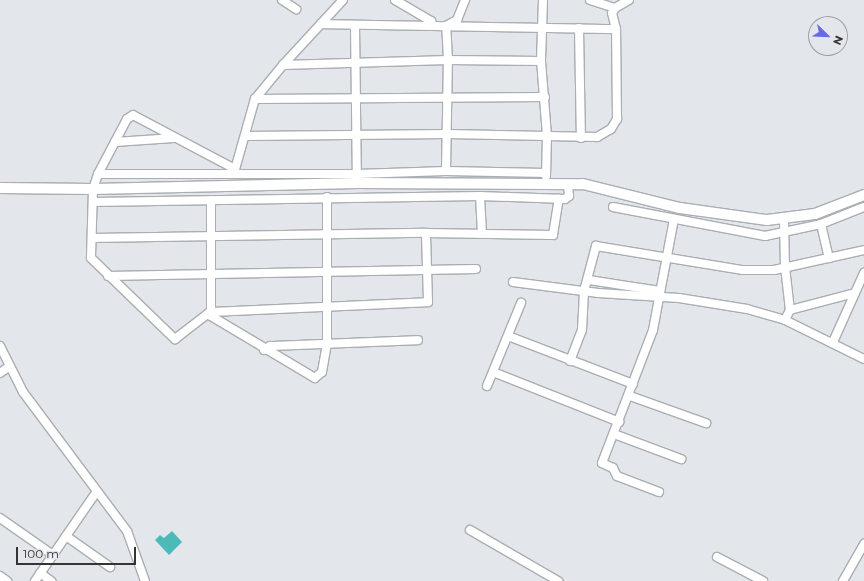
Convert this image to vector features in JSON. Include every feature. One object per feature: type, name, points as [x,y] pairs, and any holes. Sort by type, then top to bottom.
[{"type":"street","points":[[282,0],[296,9]]},
{"type":"street","points":[[234,171],[246,136],[255,99],[283,65],[343,0]]},
{"type":"street","points":[[395,0],[431,21],[432,25]]},
{"type":"street","points":[[446,26],[457,20],[465,0]]},
{"type":"street","points":[[543,0],[541,61],[547,135],[546,183]]},
{"type":"street","points":[[590,0],[615,8]]},
{"type":"street","points":[[246,136],[448,134],[547,135],[581,138],[603,134],[611,129],[617,119],[616,29],[612,13],[615,8],[629,0]]},
{"type":"street","points":[[321,24],[543,26],[616,29]]},
{"type":"street","points":[[355,25],[357,179]]},
{"type":"street","points":[[446,26],[448,60],[448,134],[446,171]]},
{"type":"street","points":[[580,28],[581,138]]},
{"type":"street","points":[[283,65],[448,60],[541,61]]},
{"type":"street","points":[[255,99],[356,100],[448,97],[545,97]]},
{"type":"street","points":[[234,171],[133,115],[127,119],[98,174],[93,189],[91,258],[175,339],[210,312],[428,302],[426,233]]},
{"type":"street","points":[[115,142],[175,138]]},
{"type":"street","points":[[98,174],[234,171],[357,179],[583,184],[687,209],[738,217],[784,220],[815,214],[864,195]]},
{"type":"street","points":[[0,188],[93,189],[357,179],[446,171],[546,173]]},
{"type":"street","points":[[93,202],[327,197],[480,196],[565,198],[569,196],[568,184]]},
{"type":"street","points":[[480,196],[482,234]]},
{"type":"street","points":[[211,200],[212,273],[210,312],[219,322],[264,350],[315,378],[322,372],[327,344],[327,197]]},
{"type":"street","points":[[92,238],[426,233],[553,235],[559,198]]},
{"type":"street","points":[[613,207],[765,236],[821,224],[864,207]]},
{"type":"street","points":[[659,492],[617,476],[614,468],[602,463],[630,396],[653,330],[674,219]]},
{"type":"street","points":[[784,220],[786,232],[785,267],[790,310],[785,320]]},
{"type":"street","points":[[821,224],[829,258]]},
{"type":"street","points":[[570,361],[582,330],[584,290],[589,280],[596,246],[668,256],[743,270],[774,270],[864,250]]},
{"type":"street","points":[[108,276],[476,268]]},
{"type":"street","points":[[833,342],[864,273]]},
{"type":"street","points":[[589,280],[748,309],[785,320],[833,342],[864,359]]},
{"type":"street","points":[[513,282],[584,290],[660,293]]},
{"type":"street","points":[[790,310],[855,293]]},
{"type":"street","points":[[487,386],[522,303]]},
{"type":"street","points":[[508,336],[633,384]]},
{"type":"street","points":[[264,350],[270,346],[418,340]]},
{"type":"street","points":[[0,346],[23,392],[127,531],[145,581]]},
{"type":"street","points":[[0,373],[10,366]]},
{"type":"street","points":[[493,372],[619,422]]},
{"type":"street","points":[[630,396],[706,423]]},
{"type":"street","points":[[614,434],[681,459]]},
{"type":"street","points":[[35,581],[97,491]]},
{"type":"street","points":[[0,518],[53,555]]},
{"type":"street","points":[[470,530],[558,581]]},
{"type":"street","points":[[66,536],[110,567]]},
{"type":"street","points":[[843,581],[864,544]]},
{"type":"street","points":[[717,557],[763,581]]},
{"type":"street","points":[[40,574],[51,581]]},
{"type":"street","points":[[0,576],[7,581]]},
{"type":"water","points":[[172,531],[182,542],[169,555],[155,540],[160,535],[164,538]]}]
